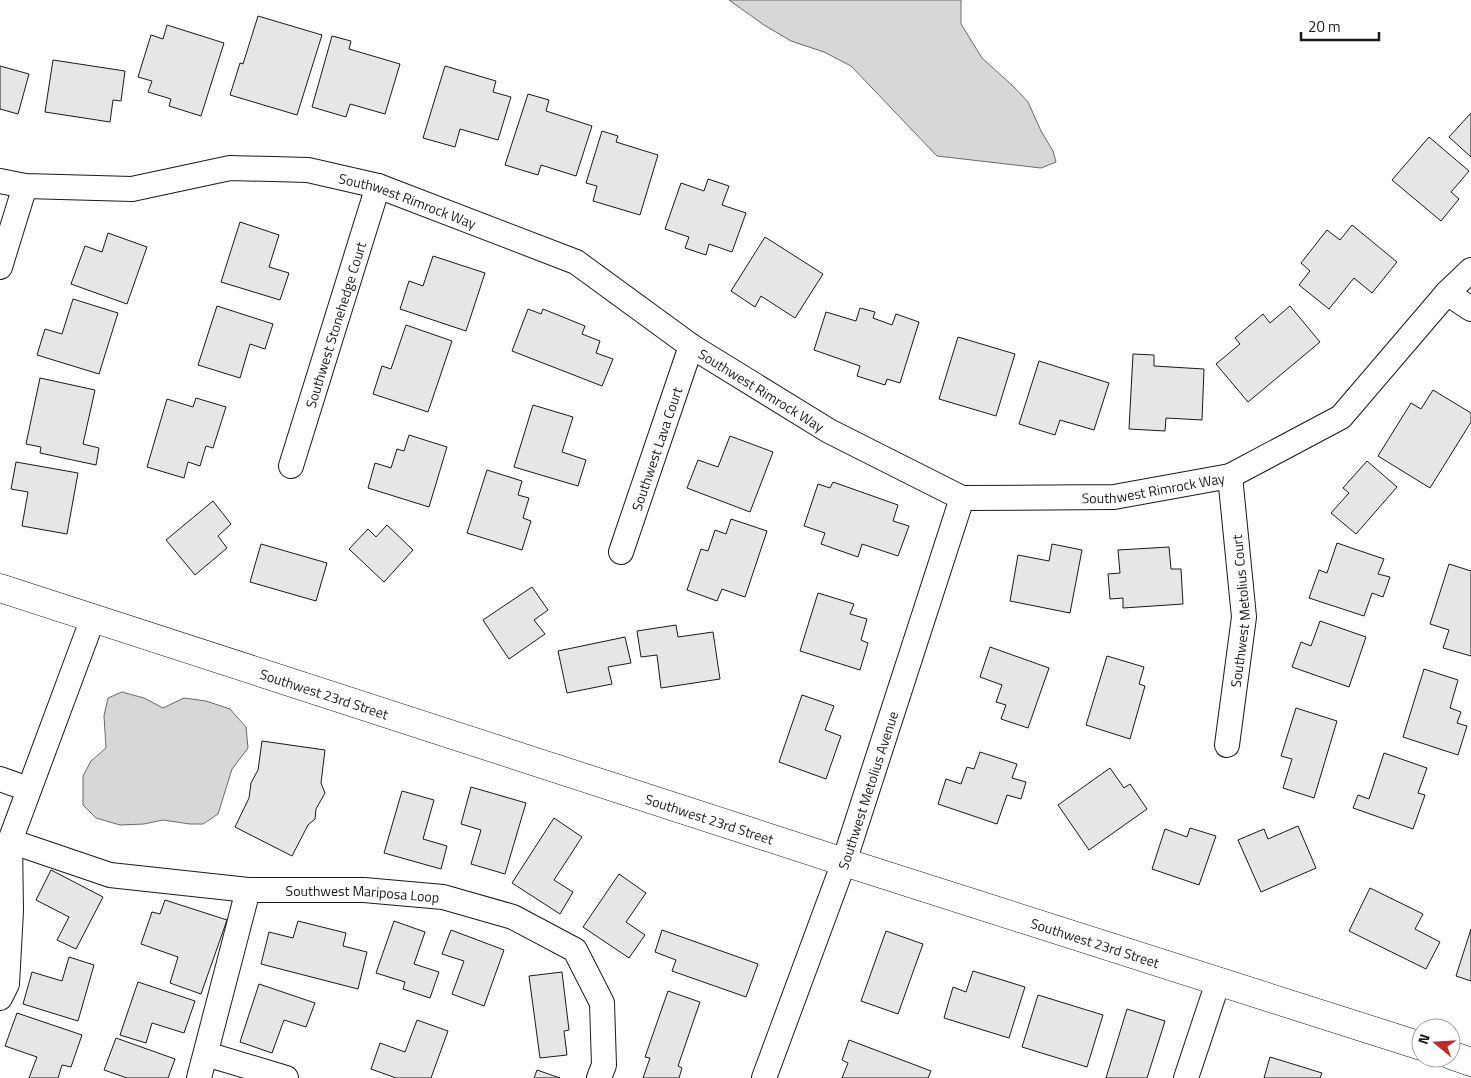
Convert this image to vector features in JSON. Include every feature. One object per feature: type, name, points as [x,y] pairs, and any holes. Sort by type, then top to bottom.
[{"type":"street","name":"Southwest Rimrock Way","points":[[0,181],[26,186],[132,189],[230,168],[308,170],[378,186],[576,262],[691,346],[829,431],[962,498],[1114,497],[1230,476],[1340,417],[1447,293],[1471,270]]},
{"type":"street","points":[[0,267],[26,186]]},
{"type":"street","name":"Southwest Stonehedge Court","points":[[292,466],[378,186]]},
{"type":"street","points":[[1447,293],[1471,309]]},
{"type":"street","name":"Southwest Lava Court","points":[[621,552],[691,346]]},
{"type":"street","name":"Southwest Metolius Court","points":[[1227,745],[1244,617],[1230,476]]},
{"type":"street","name":"Southwest Metolius Avenue","points":[[764,1078],[844,862],[962,498]]},
{"type":"street","name":"Southwest 23rd Street","points":[[0,588],[844,862],[1411,1043]]},
{"type":"street","points":[[2,988],[11,910],[10,841],[28,789],[60,710],[92,618]]},
{"type":"street","points":[[0,779],[28,789]]},
{"type":"street","name":"Southwest Mariposa Loop","points":[[10,841],[110,875],[248,890],[364,890],[443,897],[513,917],[575,950],[602,1003],[604,1065],[599,1078]]},
{"type":"street","points":[[198,1078],[206,1054],[248,890]]},
{"type":"street","points":[[1186,1078],[1218,982]]},
{"type":"street","points":[[206,1054],[286,1078]]},
{"type":"shaded area","points":[[729,0],[961,0],[961,24],[982,58],[1028,102],[1041,131],[1053,151],[1056,162],[1041,168],[937,156],[851,66],[824,52],[791,41],[764,25]]},
{"type":"shaded area","points":[[122,692],[144,698],[163,708],[184,698],[206,701],[230,709],[246,727],[248,748],[232,769],[218,814],[203,824],[163,820],[144,824],[120,825],[96,818],[83,805],[83,776],[91,761],[106,748],[104,716],[108,698]]},
{"type":"building","points":[[258,16],[322,35],[297,115],[230,95],[240,63],[243,64]]},
{"type":"building","points":[[167,25],[224,43],[201,116],[169,106],[171,99],[148,92],[152,81],[138,77],[151,35],[163,39]]},
{"type":"building","points":[[332,36],[351,41],[349,49],[400,64],[385,114],[350,104],[346,117],[312,107]]},
{"type":"building","points":[[53,60],[125,71],[121,101],[113,100],[110,122],[45,112]]},
{"type":"building","points":[[0,66],[29,74],[18,114],[0,109]]},
{"type":"building","points":[[445,66],[496,81],[493,92],[511,97],[498,140],[460,129],[455,147],[423,138]]},
{"type":"building","points":[[528,94],[549,100],[546,111],[592,126],[576,176],[541,165],[538,175],[505,165]]},
{"type":"building","points":[[1471,113],[1471,157],[1449,137]]},
{"type":"building","points":[[602,131],[618,136],[616,142],[658,155],[640,215],[593,201],[597,186],[586,183]]},
{"type":"building","points":[[1429,137],[1469,171],[1451,192],[1459,199],[1441,221],[1392,180]]},
{"type":"building","points":[[708,179],[729,186],[722,205],[746,213],[732,252],[709,244],[706,255],[685,248],[689,237],[665,229],[681,183],[704,191]]},
{"type":"building","points":[[240,222],[279,235],[269,267],[289,273],[280,300],[221,282]]},
{"type":"building","points":[[1352,225],[1397,262],[1372,293],[1354,278],[1329,309],[1299,285],[1310,271],[1301,263],[1327,230],[1340,240]]},
{"type":"building","points":[[108,233],[147,247],[127,304],[71,284],[85,246],[102,252]]},
{"type":"building","points":[[765,237],[823,274],[795,318],[761,296],[755,307],[731,291]]},
{"type":"building","points":[[433,256],[485,273],[466,331],[400,309],[409,281],[423,286]]},
{"type":"building","points":[[73,299],[118,313],[99,374],[37,355],[45,329],[62,334]]},
{"type":"building","points":[[217,306],[273,324],[265,349],[250,344],[240,378],[198,365]]},
{"type":"building","points":[[1290,306],[1320,342],[1248,402],[1216,364],[1240,344],[1235,338],[1263,314],[1270,323]]},
{"type":"building","points":[[860,308],[875,312],[873,318],[892,325],[896,314],[919,322],[900,383],[887,379],[885,385],[857,376],[860,366],[814,350],[826,312],[856,321]]},
{"type":"building","points":[[528,309],[541,314],[543,309],[585,326],[582,334],[600,341],[596,353],[613,359],[602,386],[512,351]]},
{"type":"building","points":[[406,325],[452,341],[428,412],[373,394],[382,366],[391,369]]},
{"type":"building","points":[[958,337],[1015,354],[996,416],[939,399]]},
{"type":"building","points":[[1133,354],[1154,355],[1154,366],[1204,369],[1202,420],[1166,418],[1165,431],[1129,429]]},
{"type":"building","points":[[1039,361],[1109,383],[1094,430],[1060,420],[1055,435],[1019,424]]},
{"type":"building","points":[[40,378],[95,390],[83,444],[99,448],[96,465],[40,453],[41,447],[26,444]]},
{"type":"building","points":[[1433,390],[1471,413],[1471,422],[1430,488],[1378,456],[1411,403],[1421,409]]},
{"type":"building","points":[[196,398],[226,407],[213,448],[206,446],[200,466],[188,462],[184,478],[147,467],[167,399],[193,407]]},
{"type":"building","points":[[533,405],[573,417],[562,452],[586,460],[578,486],[514,467]]},
{"type":"building","points":[[409,435],[447,447],[429,507],[368,488],[375,463],[391,468],[397,449],[404,451]]},
{"type":"building","points":[[730,436],[773,452],[750,512],[687,488],[698,460],[718,467]]},
{"type":"building","points":[[1367,461],[1397,487],[1356,534],[1331,513],[1349,493],[1343,488]]},
{"type":"building","points":[[16,462],[78,473],[67,534],[22,526],[28,492],[11,489]]},
{"type":"building","points":[[487,470],[522,481],[518,495],[529,498],[523,518],[531,521],[522,550],[467,533]]},
{"type":"building","points":[[833,482],[898,505],[893,521],[909,526],[898,556],[862,544],[858,557],[821,544],[825,533],[804,526],[818,484],[830,488]]},
{"type":"building","points":[[213,501],[231,524],[218,536],[227,548],[195,575],[166,540]]},
{"type":"building","points":[[731,519],[767,531],[745,597],[722,589],[717,601],[687,590],[701,549],[708,551],[715,530],[726,534]]},
{"type":"building","points":[[387,525],[413,550],[384,582],[349,549],[368,529],[376,537]]},
{"type":"building","points":[[1337,543],[1384,559],[1378,574],[1390,577],[1383,597],[1372,593],[1364,616],[1309,598],[1319,570],[1327,573]]},
{"type":"building","points":[[261,544],[327,563],[316,601],[250,582]]},
{"type":"building","points":[[1052,544],[1082,550],[1070,613],[1010,601],[1018,555],[1049,561]]},
{"type":"building","points":[[1169,547],[1171,569],[1181,569],[1183,604],[1123,608],[1123,598],[1110,599],[1108,574],[1120,573],[1118,550]]},
{"type":"building","points":[[1449,564],[1471,571],[1471,656],[1443,648],[1449,630],[1430,624]]},
{"type":"building","points":[[532,587],[548,610],[534,620],[545,634],[509,659],[483,620]]},
{"type":"building","points":[[818,593],[854,604],[850,614],[867,619],[861,640],[868,643],[860,670],[800,651]]},
{"type":"building","points":[[1320,621],[1366,637],[1349,687],[1292,667],[1301,642],[1311,646]]},
{"type":"building","points":[[676,625],[678,637],[713,632],[720,679],[661,688],[657,655],[641,657],[637,631]]},
{"type":"building","points":[[625,637],[631,663],[608,667],[612,684],[567,693],[558,651]]},
{"type":"building","points":[[990,647],[1049,668],[1028,728],[1001,719],[1006,705],[996,702],[1002,685],[980,677]]},
{"type":"building","points":[[1107,656],[1144,667],[1139,684],[1145,686],[1130,739],[1086,725]]},
{"type":"building","points":[[1424,669],[1458,680],[1450,708],[1461,712],[1457,723],[1467,726],[1458,755],[1403,737]]},
{"type":"building","points":[[802,695],[834,706],[825,730],[841,736],[826,779],[779,762]]},
{"type":"building","points":[[1296,708],[1337,721],[1314,798],[1283,788],[1292,759],[1281,756]]},
{"type":"building","points":[[262,741],[325,750],[321,783],[325,793],[316,809],[315,819],[308,825],[292,856],[235,827],[249,798],[251,783],[258,770]]},
{"type":"building","points":[[980,752],[1017,764],[1012,778],[1026,782],[1021,799],[1007,795],[997,824],[938,804],[946,779],[961,784],[967,767],[974,769]]},
{"type":"building","points":[[1384,753],[1427,768],[1418,793],[1425,795],[1413,829],[1353,808],[1358,795],[1369,799]]},
{"type":"building","points":[[1110,768],[1124,788],[1130,784],[1147,809],[1089,850],[1058,805]]},
{"type":"building","points":[[471,787],[526,803],[505,874],[471,864],[481,830],[461,824]]},
{"type":"building","points":[[402,791],[434,800],[423,839],[447,846],[441,869],[384,853]]},
{"type":"building","points":[[554,818],[582,837],[554,880],[573,892],[560,914],[512,883]]},
{"type":"building","points":[[1298,826],[1316,868],[1261,892],[1238,840],[1264,829],[1268,839]]},
{"type":"building","points":[[1190,828],[1216,836],[1199,885],[1152,869],[1165,829],[1187,837]]},
{"type":"building","points":[[51,870],[103,897],[76,949],[57,940],[69,917],[36,900]]},
{"type":"building","points":[[619,874],[646,893],[626,922],[645,935],[629,958],[583,927]]},
{"type":"building","points":[[1370,888],[1423,914],[1415,929],[1440,942],[1426,969],[1349,931]]},
{"type":"building","points":[[165,900],[227,920],[201,994],[170,983],[178,957],[141,944],[152,912],[160,914]]},
{"type":"building","points":[[298,921],[346,933],[343,946],[367,952],[358,989],[261,964],[269,932],[293,938]]},
{"type":"building","points":[[394,921],[425,932],[414,964],[439,972],[430,998],[403,989],[405,982],[376,973]]},
{"type":"building","points":[[1471,929],[1471,981],[1456,976]]},
{"type":"building","points":[[451,930],[504,950],[484,1006],[452,994],[464,961],[442,954]]},
{"type":"building","points":[[662,930],[758,964],[746,997],[672,971],[676,960],[655,952]]},
{"type":"building","points":[[886,931],[923,944],[898,1014],[861,1001]]},
{"type":"building","points":[[69,957],[94,965],[78,1021],[23,1004],[32,972],[62,981]]},
{"type":"building","points":[[973,971],[1025,987],[1009,1038],[944,1018],[953,987],[966,992]]},
{"type":"building","points":[[562,972],[569,1030],[564,1031],[567,1055],[540,1058],[529,976]]},
{"type":"building","points":[[138,982],[195,1001],[184,1033],[152,1023],[146,1043],[120,1035]]},
{"type":"building","points":[[259,984],[315,1003],[306,1027],[284,1020],[272,1053],[240,1042]]},
{"type":"building","points":[[668,991],[700,1002],[678,1066],[682,1068],[679,1078],[643,1078],[650,1058],[645,1057]]},
{"type":"building","points":[[1038,995],[1103,1015],[1087,1067],[1022,1047]]},
{"type":"building","points":[[1127,1009],[1165,1021],[1147,1078],[1106,1078]]},
{"type":"building","points":[[17,1013],[82,1035],[71,1067],[62,1065],[58,1078],[29,1078],[37,1057],[5,1046]]},
{"type":"building","points":[[417,1020],[448,1031],[431,1078],[396,1078],[371,1069],[380,1043],[405,1052]]},
{"type":"building","points":[[116,1038],[175,1059],[168,1078],[127,1078],[104,1070]]},
{"type":"building","points":[[849,1040],[931,1071],[928,1078],[842,1078],[848,1063],[842,1060]]},
{"type":"building","points":[[1270,1057],[1322,1073],[1320,1078],[1264,1078]]},
{"type":"building","points":[[537,1070],[560,1078],[534,1078]]}]
